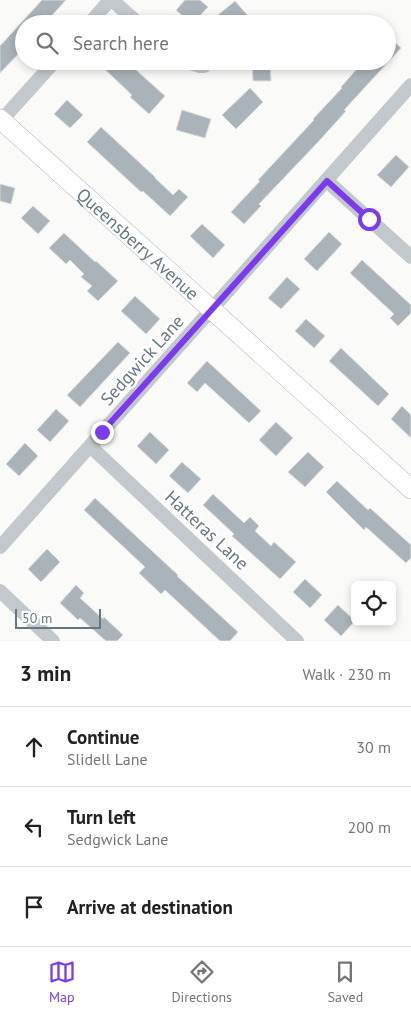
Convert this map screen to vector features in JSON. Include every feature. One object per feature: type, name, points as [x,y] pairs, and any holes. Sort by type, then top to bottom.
[{"type":"street","points":[[97,15],[111,0],[128,15]]},
{"type":"street","points":[[0,121],[47,70]]},
{"type":"street","name":"Sedgwick Lane","points":[[0,547],[411,85]]},
{"type":"street","name":"Queensberry Avenue","points":[[0,121],[411,490]]},
{"type":"street","points":[[327,181],[411,257]]},
{"type":"street","name":"Hatteras Lane","points":[[90,446],[298,641]]},
{"type":"street","points":[[0,591],[53,641]]},
{"type":"building","points":[[42,0],[66,0],[52,15],[28,15]]},
{"type":"building","points":[[185,0],[200,0],[208,7],[200,15],[182,15],[176,10]]},
{"type":"building","points":[[235,1],[247,15],[218,15]]},
{"type":"building","points":[[15,30],[15,57],[0,73],[0,46]]},
{"type":"building","points":[[396,43],[401,48],[396,53]]},
{"type":"building","points":[[106,70],[136,70],[165,96],[149,114],[130,97],[132,95]]},
{"type":"building","points":[[252,70],[270,70],[271,81],[253,81]]},
{"type":"building","points":[[356,70],[381,70],[318,142],[259,204],[261,206],[244,224],[231,212],[314,120]]},
{"type":"building","points":[[250,88],[263,102],[236,129],[222,115]]},
{"type":"building","points":[[67,100],[83,115],[70,128],[54,114]]},
{"type":"building","points":[[182,110],[211,119],[205,138],[176,130]]},
{"type":"building","points":[[101,127],[173,195],[179,189],[188,197],[170,216],[87,142]]},
{"type":"building","points":[[396,155],[409,167],[391,187],[377,175]]},
{"type":"building","points":[[0,184],[15,188],[11,204],[0,201]]},
{"type":"building","points":[[33,206],[50,221],[38,234],[21,218]]},
{"type":"building","points":[[202,224],[225,245],[213,258],[190,236]]},
{"type":"building","points":[[329,232],[342,244],[317,271],[304,259]]},
{"type":"building","points":[[64,233],[118,281],[98,301],[87,291],[92,286],[81,277],[84,274],[70,260],[66,264],[49,248]]},
{"type":"building","points":[[362,260],[411,305],[411,313],[398,326],[390,318],[394,314],[350,273]]},
{"type":"building","points":[[287,277],[300,289],[281,309],[268,298]]},
{"type":"building","points":[[135,296],[160,319],[146,334],[121,311]]},
{"type":"building","points":[[306,319],[325,336],[314,348],[295,331]]},
{"type":"building","points":[[118,342],[130,353],[80,407],[67,395]]},
{"type":"building","points":[[341,348],[389,394],[378,406],[329,361]]},
{"type":"building","points":[[207,361],[261,411],[249,423],[205,383],[197,392],[187,383]]},
{"type":"building","points":[[402,406],[411,415],[411,438],[391,419]]},
{"type":"building","points":[[56,409],[69,421],[50,442],[37,430]]},
{"type":"building","points":[[276,422],[293,438],[276,456],[259,440]]},
{"type":"building","points":[[150,432],[169,450],[156,464],[137,446]]},
{"type":"building","points":[[25,443],[38,456],[19,476],[6,464]]},
{"type":"building","points":[[308,452],[324,467],[305,487],[288,472]]},
{"type":"building","points":[[182,462],[201,479],[188,493],[169,476]]},
{"type":"building","points":[[337,481],[368,510],[370,508],[411,545],[411,558],[406,563],[366,527],[364,530],[326,492]]},
{"type":"building","points":[[213,494],[244,523],[250,517],[259,526],[255,531],[271,546],[274,542],[296,562],[280,579],[232,536],[234,534],[203,505]]},
{"type":"building","points":[[95,498],[238,632],[230,641],[220,641],[165,590],[161,594],[139,573],[145,567],[84,510]]},
{"type":"building","points":[[47,549],[60,562],[41,582],[28,569]]},
{"type":"building","points":[[305,579],[322,595],[310,608],[293,592]]},
{"type":"building","points":[[76,585],[84,593],[80,598],[123,635],[117,641],[106,641],[80,618],[78,620],[60,603]]},
{"type":"building","points":[[338,605],[351,617],[351,625],[341,636],[324,620]]},
{"type":"route","points":[[102,432],[327,181],[369,219]]}]
